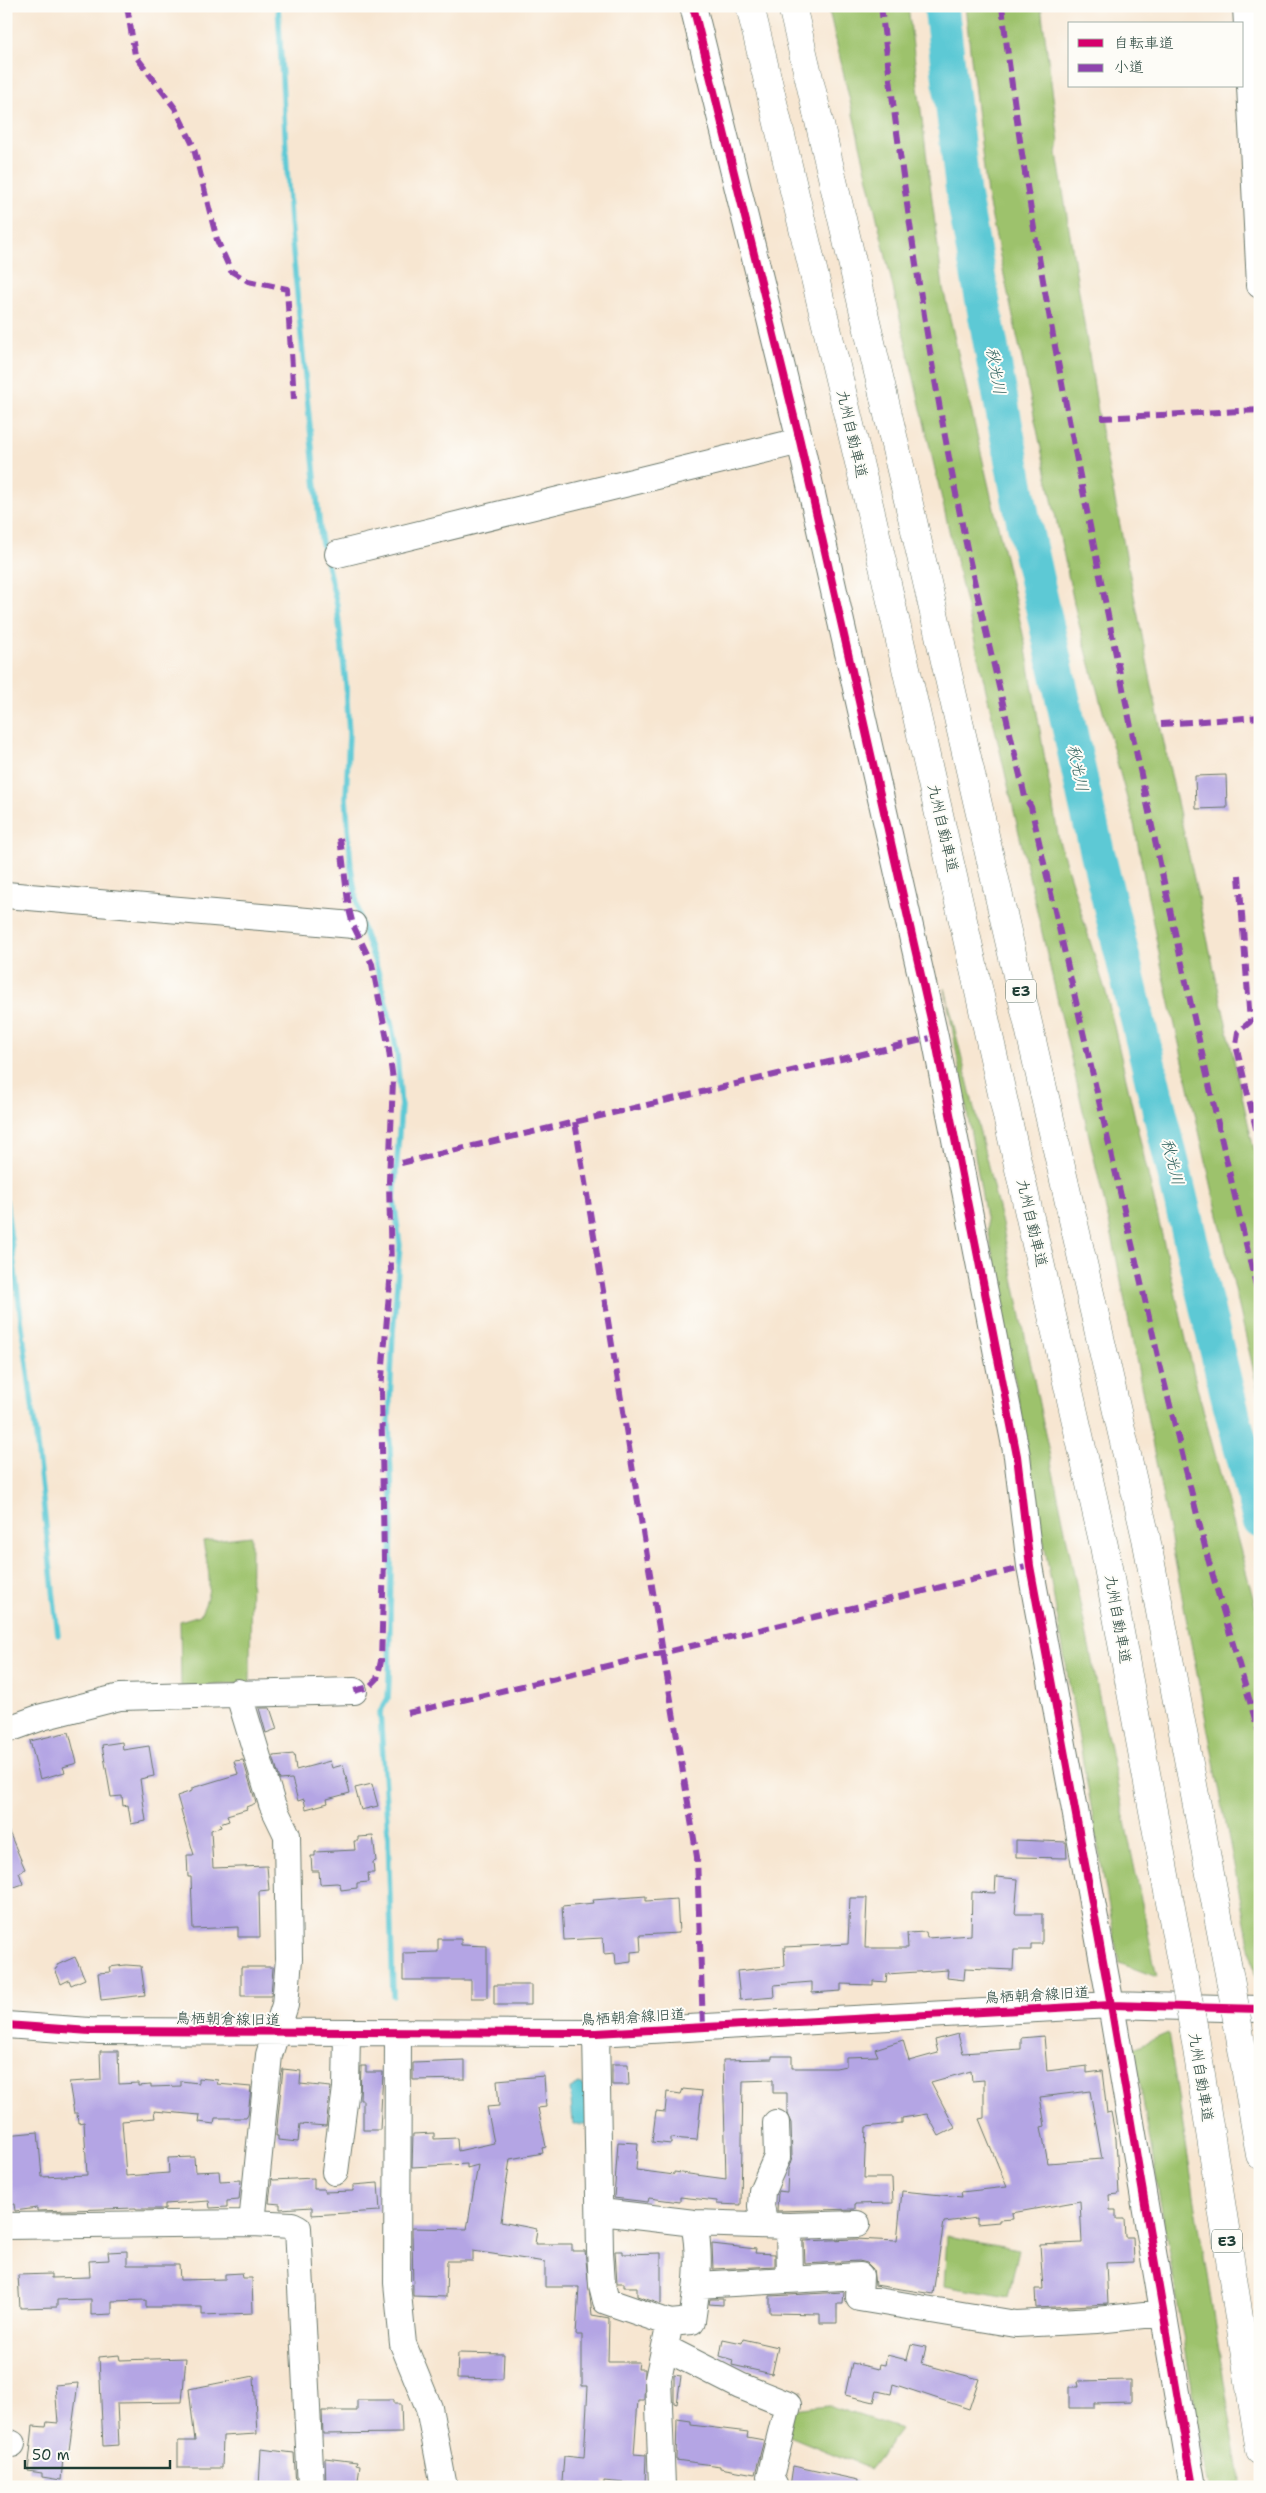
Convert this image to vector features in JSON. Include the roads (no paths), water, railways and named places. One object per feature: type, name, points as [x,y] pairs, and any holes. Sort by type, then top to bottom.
[{"type":"highway","name":"九州自動車道","points":[[750,6],[876,537],[1104,1546],[1194,2030],[1260,2451]]},
{"type":"highway","name":"E3","points":[[792,6],[914,526],[1146,1538],[1230,1979],[1260,2155]]},
{"type":"street","points":[[693,6],[800,441],[935,1037],[1017,1456],[1030,1566],[1111,2005],[1193,2487]]},
{"type":"street","points":[[1246,6],[1260,285]]},
{"type":"street","points":[[338,554],[800,441]]},
{"type":"street","points":[[6,895],[353,925]]},
{"type":"street","points":[[6,1730],[42,1717],[120,1697],[238,1692],[354,1691]]},
{"type":"street","points":[[238,1692],[272,1804],[287,1835],[289,1959],[284,2006],[269,2055],[252,2223]]},
{"type":"street","name":"鳥栖朝倉線旧道","points":[[6,2025],[90,2031],[596,2033],[1111,2005],[1260,2009]]},
{"type":"street","points":[[335,2172],[346,2088],[347,2033]]},
{"type":"street","points":[[398,2033],[397,2283],[403,2344],[429,2408],[444,2487]]},
{"type":"street","points":[[596,2033],[602,2276],[606,2301],[668,2335],[740,2386],[788,2404],[770,2476],[775,2487]]},
{"type":"street","points":[[776,2123],[777,2157],[762,2191],[762,2206],[777,2225],[790,2279]]},
{"type":"street","points":[[601,2212],[694,2223],[857,2224]]},
{"type":"street","points":[[6,2226],[252,2223],[292,2225],[298,2228],[311,2487]]},
{"type":"street","points":[[660,2487],[662,2486],[658,2379],[668,2335],[692,2321],[697,2284],[698,2243],[694,2223]]},
{"type":"street","points":[[697,2284],[860,2276],[859,2298],[1016,2324],[1097,2320],[1163,2312]]},
{"type":"water","points":[[579,2084],[588,2087],[588,2124],[573,2124],[570,2088]]},
{"type":"waterway","points":[[278,6],[290,222],[321,539],[337,605],[346,685],[349,734],[346,797],[351,867],[360,921],[378,971],[391,1022],[397,1054],[401,1107],[394,1200],[400,1245],[389,1421],[392,1506],[389,1680],[388,1698],[380,1712],[388,1835],[393,1995]]},
{"type":"waterway","name":"秋光川","points":[[941,6],[963,193],[1020,505],[1088,813],[1227,1392],[1260,1521]]},
{"type":"waterway","points":[[6,1201],[35,1428],[58,1635]]}]
